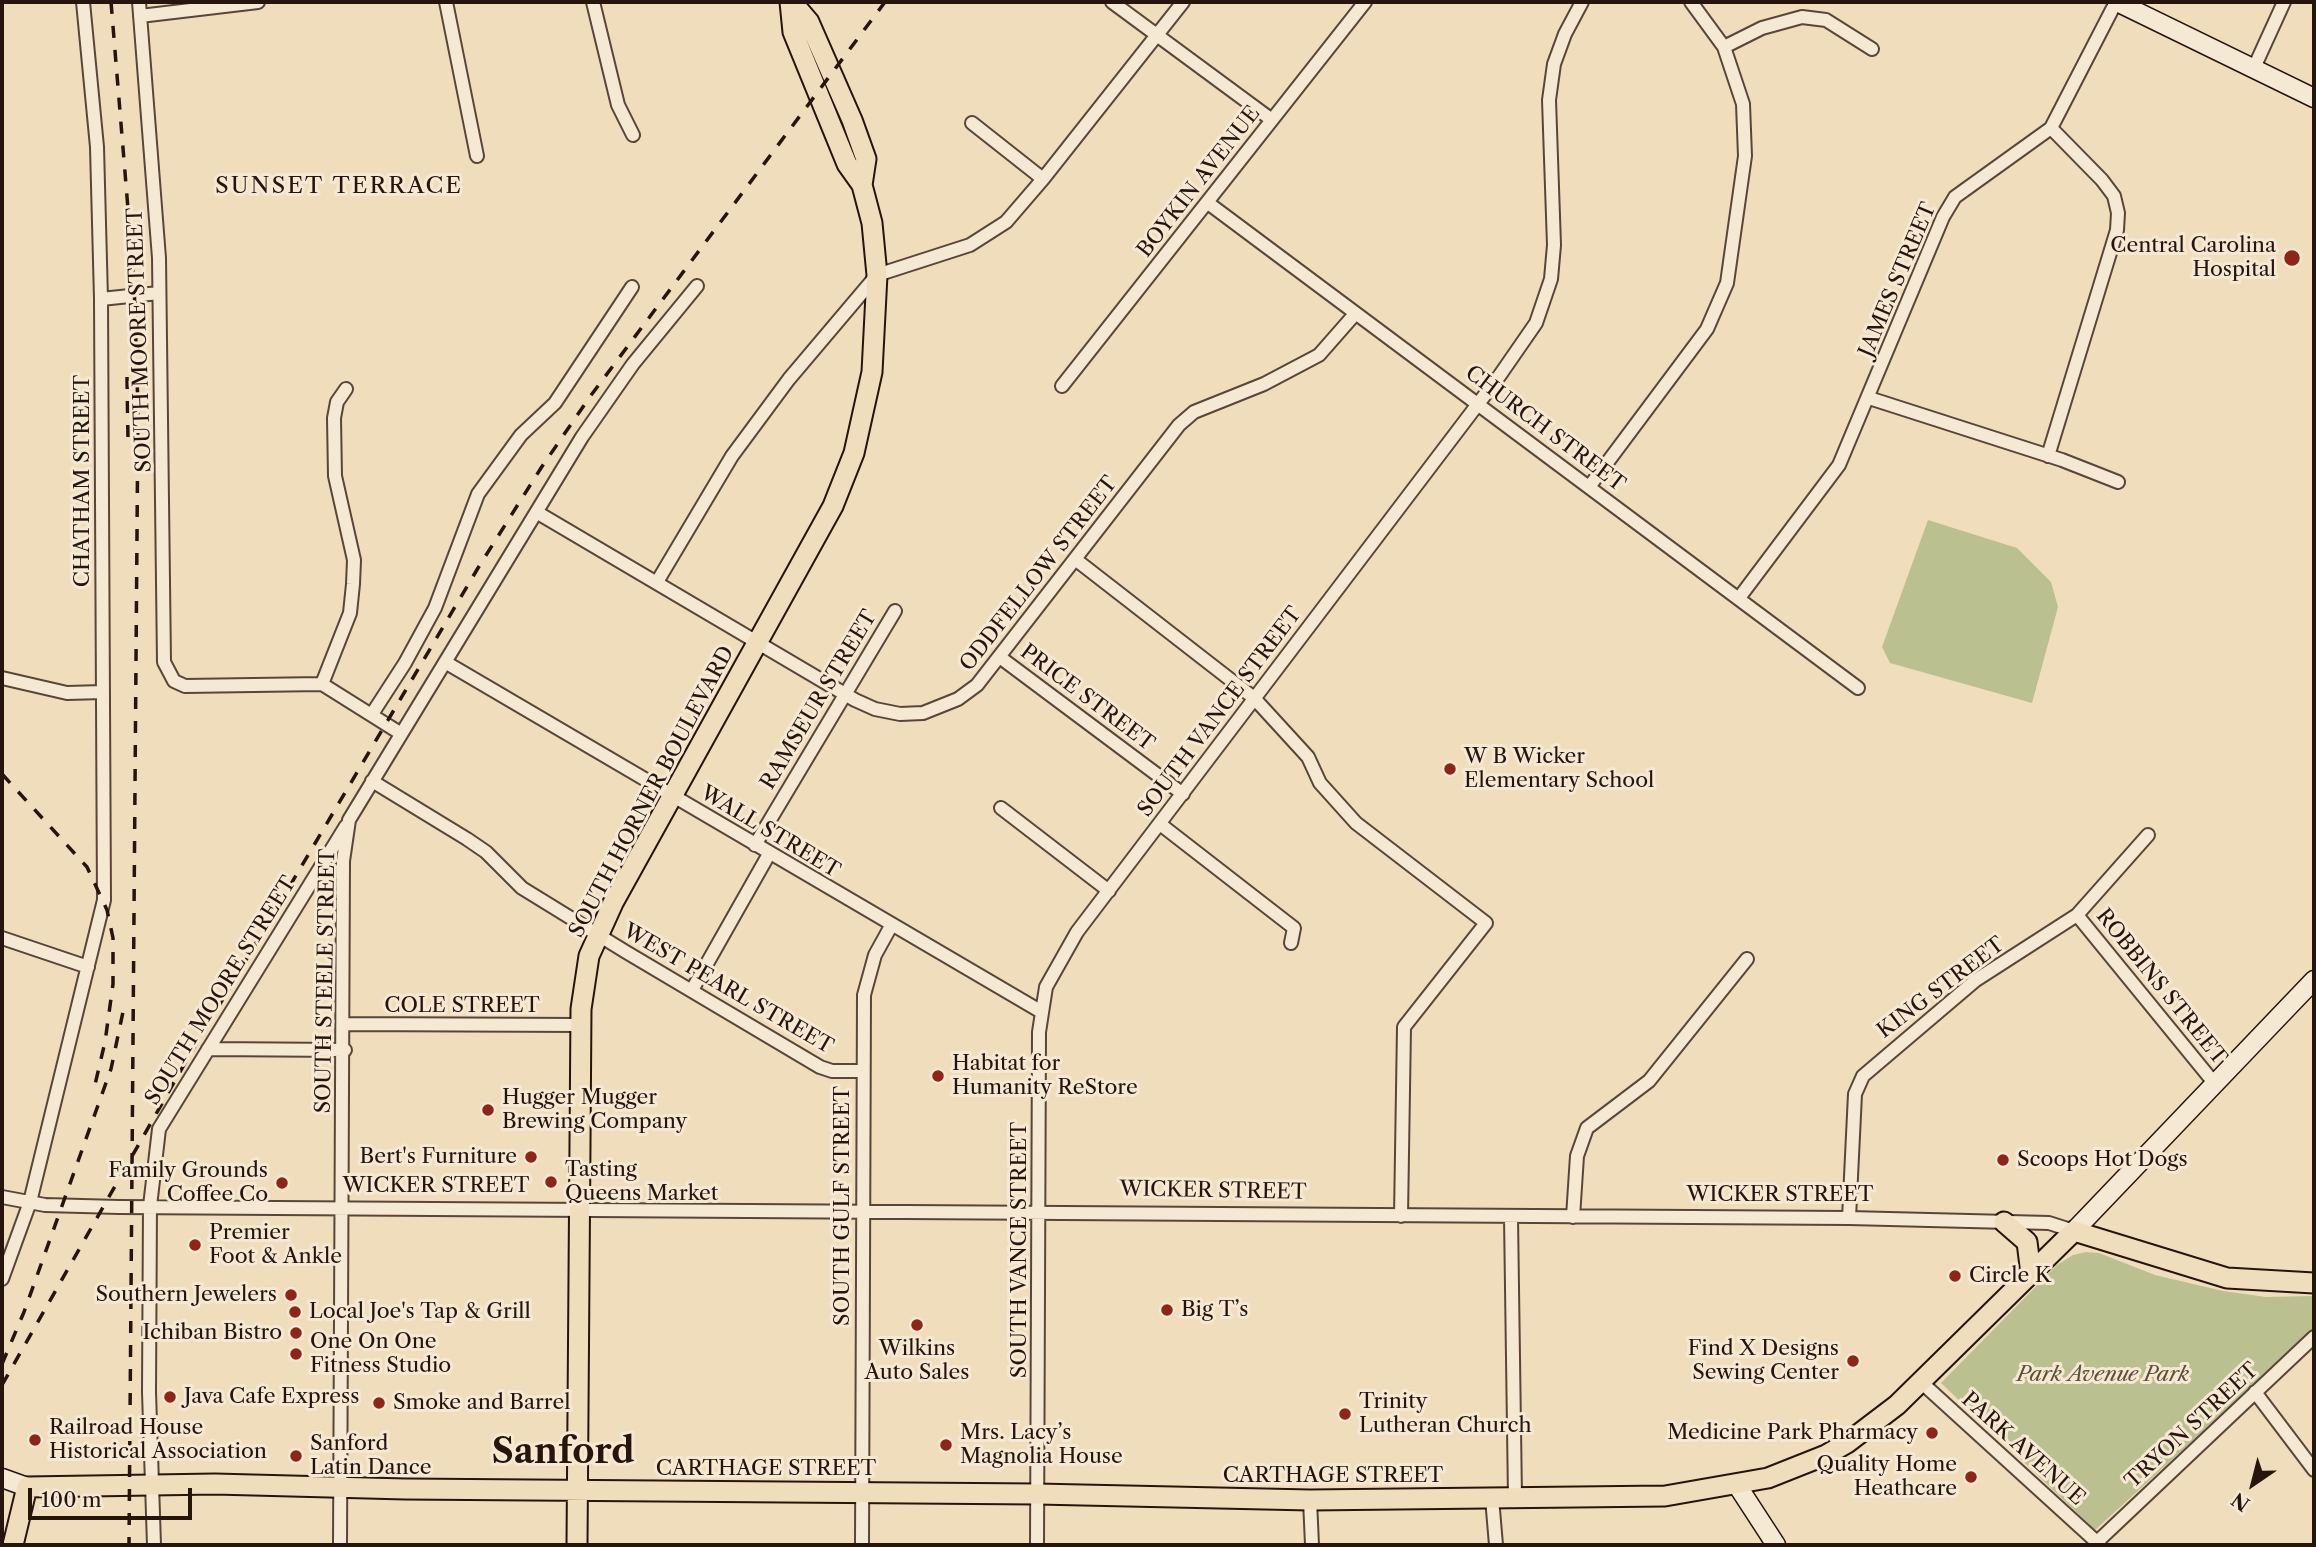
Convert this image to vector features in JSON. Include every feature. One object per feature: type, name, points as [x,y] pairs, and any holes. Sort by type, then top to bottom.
[{"type":"main road","name":"SOUTH HORNER BOULEVARD","points":[[577,1545],[578,1209],[583,980],[597,934],[819,536],[854,453],[872,372],[877,275],[872,223],[862,185],[866,159],[809,22],[791,2]]},
{"type":"main road","points":[[2117,2],[2314,99]]},
{"type":"main road","name":"CARTHAGE STREET","points":[[27,1487],[151,1484],[1037,1494],[1310,1500],[1665,1496],[1737,1485],[1787,1472],[1826,1455],[1863,1432],[1921,1382],[2074,1231],[2314,980]]},
{"type":"main road","points":[[2004,1222],[2027,1242],[2031,1274]]},
{"type":"main road","name":"WICKER STREET","points":[[2074,1231],[2227,1278],[2314,1283]]},
{"type":"main road","points":[[2,1478],[27,1487],[13,1545]]},
{"type":"main road","points":[[1737,1485],[1776,1545]]},
{"type":"street","name":"CHATHAM STREET","points":[[2,1279],[30,1202],[100,922],[105,872],[101,299],[97,147],[83,2]]},
{"type":"street","name":"SOUTH MOORE STREET","points":[[139,2],[159,293],[164,662],[170,677],[185,686],[322,684]]},
{"type":"street","points":[[140,16],[258,2]]},
{"type":"street","points":[[446,2],[477,156]]},
{"type":"street","points":[[593,2],[618,104],[633,135]]},
{"type":"street","points":[[1112,2],[1272,120]]},
{"type":"street","points":[[657,582],[732,456],[789,379],[877,275],[983,238],[1006,222],[1183,2]]},
{"type":"street","name":"BOYKIN AVENUE","points":[[1062,386],[1365,2]]},
{"type":"street","name":"SOUTH VANCE STREET","points":[[1037,1545],[1040,1011],[1052,974],[1077,932],[1479,403],[1536,323],[1551,279],[1554,233],[1549,100],[1554,64],[1565,34],[1582,2]]},
{"type":"street","points":[[1589,487],[1707,329],[1727,283],[1745,156],[1743,104],[1724,47],[1691,2]]},
{"type":"street","name":"JAMES STREET","points":[[1739,598],[1839,465],[1943,217],[1955,197],[2051,128],[2117,2]]},
{"type":"street","points":[[2253,70],[2284,2]]},
{"type":"street","points":[[1724,47],[1762,28],[1802,17],[1826,20],[1872,49]]},
{"type":"street","points":[[972,123],[1043,179]]},
{"type":"street","points":[[2048,456],[2117,230],[2118,213],[2113,196],[2102,180],[2051,128]]},
{"type":"street","name":"CHURCH STREET","points":[[1208,203],[1857,688]]},
{"type":"street","name":"SOUTH STEELE STREET","points":[[340,1545],[345,1050],[343,861],[349,820],[582,438],[634,364],[697,286]]},
{"type":"street","points":[[372,714],[405,663],[435,608],[478,494],[521,435],[555,403],[632,287]]},
{"type":"street","points":[[101,299],[159,293]]},
{"type":"street","name":"ODDFELLOW STREET","points":[[538,513],[758,645],[846,694],[875,709],[900,714],[923,713],[958,699],[977,685],[1001,658],[1170,436],[1194,412],[1264,384],[1319,355],[1355,314]]},
{"type":"street","points":[[346,390],[337,402],[334,418],[335,476],[354,560],[353,584],[350,613],[322,684],[400,733]]},
{"type":"street","points":[[1869,398],[2048,456],[2118,482]]},
{"type":"street","points":[[1074,559],[1254,698],[1308,757],[1320,783],[1356,823],[1486,923],[1404,1027],[1401,1216]]},
{"type":"street","name":"RAMSEUR STREET","points":[[755,845],[895,611]]},
{"type":"street","name":"PRICE STREET","points":[[1001,658],[1183,794]]},
{"type":"street","name":"WALL STREET","points":[[445,662],[1040,1011]]},
{"type":"street","points":[[2,678],[67,693],[103,692]]},
{"type":"street","name":"WEST PEARL STREET","points":[[372,781],[486,852],[522,888],[820,1067],[832,1071],[861,1071]]},
{"type":"street","points":[[1001,808],[1109,891]]},
{"type":"street","name":"SOUTH MOORE STREET","points":[[154,1545],[151,1484],[150,1206],[159,1129],[349,820]]},
{"type":"street","points":[[1160,824],[1294,928],[1291,943]]},
{"type":"street","name":"KING STREET","points":[[1849,1217],[1854,1094],[1863,1076],[1976,980],[2077,915],[2148,835]]},
{"type":"street","points":[[692,990],[769,853]]},
{"type":"street","name":"ROBBINS STREET","points":[[2077,915],[2215,1084]]},
{"type":"street","name":"SOUTH GULF STREET","points":[[862,1545],[861,1071],[864,995],[875,955],[891,926]]},
{"type":"street","points":[[2,938],[88,963]]},
{"type":"street","points":[[1573,1217],[1577,1156],[1587,1128],[1649,1081],[1747,958]]},
{"type":"street","name":"COLE STREET","points":[[344,1024],[581,1026]]},
{"type":"street","points":[[208,1049],[345,1050]]},
{"type":"street","name":"WICKER STREET","points":[[2,1197],[30,1202],[104,1206],[342,1209],[1849,1217],[2049,1223],[2074,1231]]},
{"type":"street","points":[[1511,1217],[1515,1498]]},
{"type":"street","name":"TRYON STREET","points":[[2098,1544],[2314,1337]]},
{"type":"street","name":"PARK AVENUE","points":[[1921,1382],[2098,1544]]},
{"type":"street","points":[[2255,1392],[2314,1470]]},
{"type":"street","points":[[1492,1498],[1496,1545]]},
{"type":"street","points":[[1310,1500],[1312,1545]]},
{"type":"green space","points":[[1928,520],[2017,548],[2051,582],[2058,607],[2032,703],[1890,663],[1882,647]]},
{"type":"green space","name":"Park Avenue Park","points":[[2099,1253],[2155,1275],[2223,1291],[2266,1297],[2314,1296],[2314,1330],[2095,1530],[1941,1383],[2057,1265],[2073,1255]]},
{"type":"railway","points":[[111,2],[134,282],[138,409],[129,1545]]},
{"type":"railway","points":[[2,1385],[185,1063],[478,568],[541,468],[589,398],[885,2]]},
{"type":"railway","points":[[127,377],[128,440]]},
{"type":"railway","points":[[2,774],[87,867],[107,910],[113,938],[113,984],[105,1042],[93,1093]]},
{"type":"railway","points":[[2,1364],[24,1312],[111,1069],[124,1007]]},
{"type":"place","name":"Central Carolina Hospital","points":[[2292,258]]},
{"type":"place","name":"W B Wicker Elementary School","points":[[1450,769]]},
{"type":"place","name":"Habitat for Humanity ReStore","points":[[938,1076]]},
{"type":"place","name":"Hugger Mugger Brewing Company","points":[[488,1110]]},
{"type":"place","name":"Bert's Furniture","points":[[531,1157]]},
{"type":"place","name":"Scoops Hot Dogs","points":[[2003,1160]]},
{"type":"place","name":"Tasting Queens Market","points":[[551,1182]]},
{"type":"place","name":"Family Grounds Coffee Co","points":[[282,1183]]},
{"type":"place","name":"Premier Foot & Ankle","points":[[195,1245]]},
{"type":"place","name":"Circle K","points":[[1955,1276]]},
{"type":"place","name":"Southern Jewelers","points":[[291,1295]]},
{"type":"place","name":"Big T’s","points":[[1167,1310]]},
{"type":"place","name":"Local Joe's Tap & Grill","points":[[295,1312]]},
{"type":"place","name":"Wilkins Auto Sales","points":[[917,1325]]},
{"type":"place","name":"Ichiban Bistro","points":[[296,1333]]},
{"type":"place","name":"One On One Fitness Studio","points":[[296,1354]]},
{"type":"place","name":"Find X Designs Sewing Center","points":[[1853,1361]]},
{"type":"place","name":"Java Cafe Express","points":[[170,1397]]},
{"type":"place","name":"Smoke and Barrel","points":[[379,1403]]},
{"type":"place","name":"Trinity Lutheran Church","points":[[1345,1414]]},
{"type":"place","name":"Medicine Park Pharmacy","points":[[1932,1433]]},
{"type":"place","name":"Railroad House Historical Association","points":[[35,1440]]},
{"type":"place","name":"Mrs. Lacy’s Magnolia House","points":[[946,1445]]},
{"type":"place","name":"Sanford Latin Dance","points":[[296,1456]]},
{"type":"place","name":"Quality Home Heathcare","points":[[1971,1477]]},
{"type":"district","name":"SUNSET TERRACE","points":[[339,186]]},
{"type":"district","name":"Sanford","points":[[563,1453]]}]
